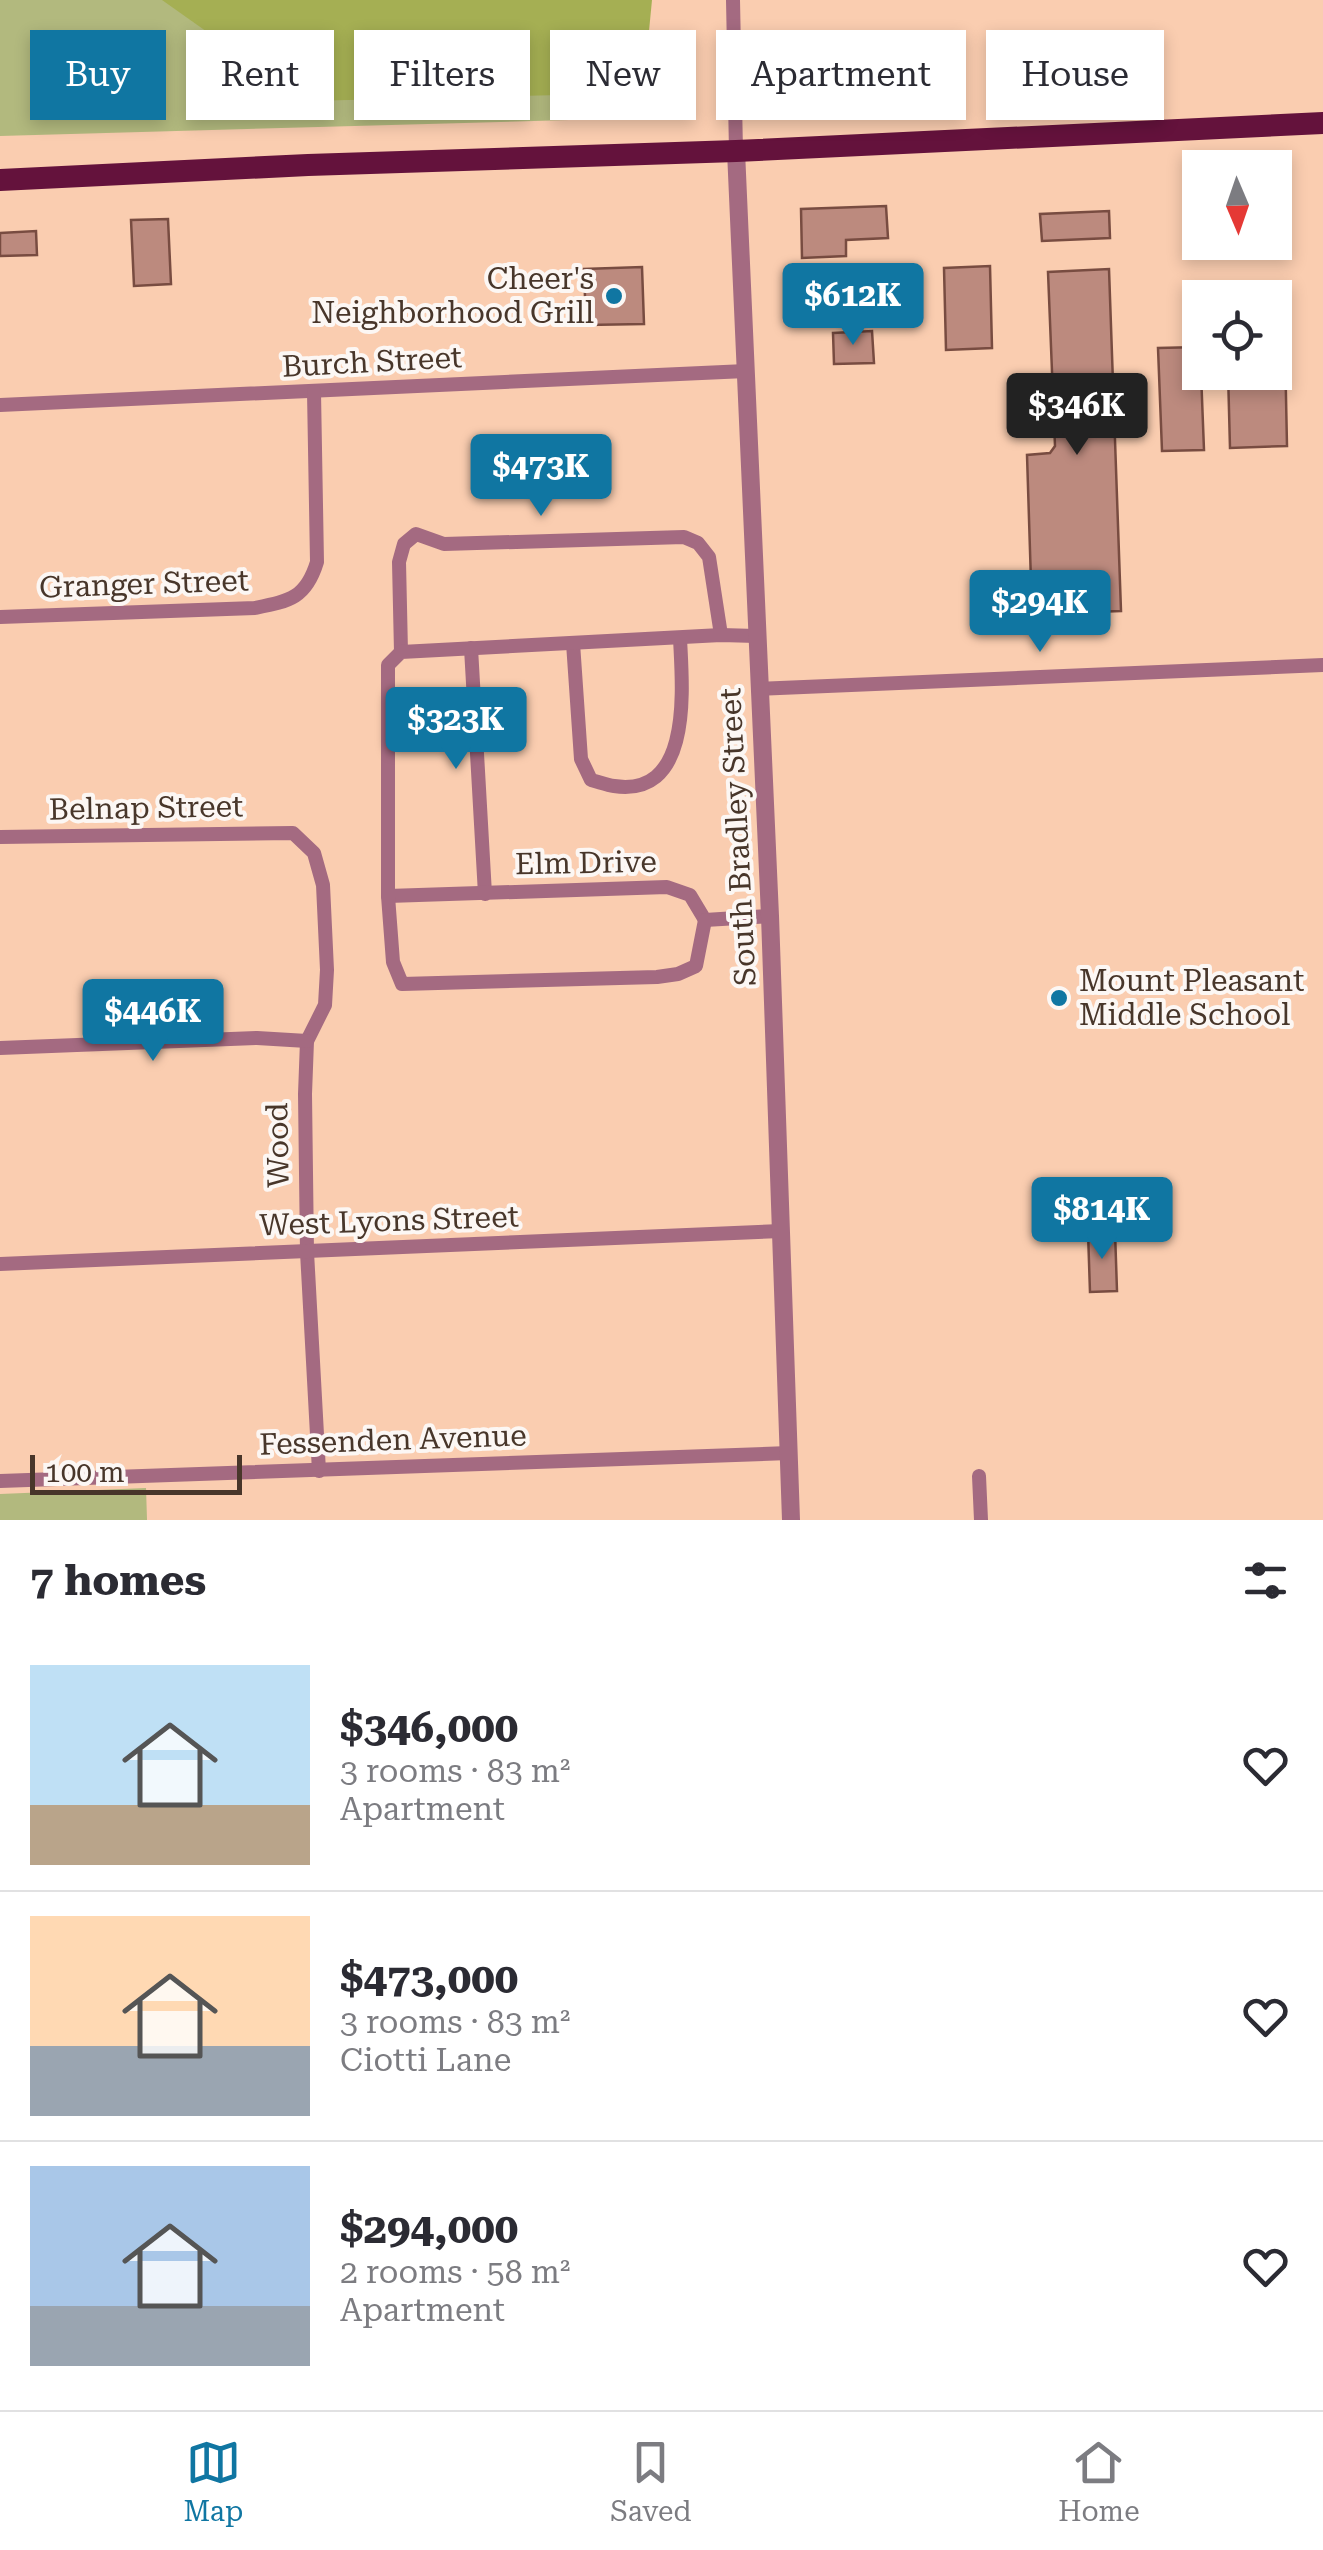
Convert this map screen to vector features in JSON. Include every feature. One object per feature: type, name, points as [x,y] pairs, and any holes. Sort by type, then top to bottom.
[{"type":"main road","points":[[0,180],[736,152],[1323,123]]},
{"type":"street","points":[[733,0],[736,152]]},
{"type":"street","name":"South Bradley Street","points":[[736,152],[770,916],[790,1520]]},
{"type":"street","name":"Burch Street","points":[[0,405],[746,371]]},
{"type":"street","name":"Granger Street","points":[[0,618],[256,608],[289,601],[311,581],[317,562],[314,392]]},
{"type":"street","points":[[401,652],[399,562],[404,544],[416,534],[444,544],[684,537],[698,543],[708,557],[721,635]]},
{"type":"street","points":[[756,636],[401,652],[388,665],[388,896],[393,962],[402,984],[657,978],[696,966],[705,920],[770,916]]},
{"type":"street","points":[[573,643],[580,759],[592,780],[616,787],[653,779],[676,746],[683,706],[680,638]]},
{"type":"street","points":[[470,648],[485,894]]},
{"type":"street","points":[[758,688],[1323,665]]},
{"type":"street","name":"Belnap Street","points":[[0,837],[294,833]]},
{"type":"street","name":"Wood","points":[[294,833],[314,853],[323,885],[327,970],[325,1005],[306,1040],[304,1094],[307,1252],[319,1470]]},
{"type":"street","name":"Elm Drive","points":[[388,896],[667,887],[690,894],[705,920]]},
{"type":"street","points":[[0,1048],[258,1038],[306,1040]]},
{"type":"street","name":"West Lyons Street","points":[[0,1264],[781,1232]]},
{"type":"street","name":"Fessenden Avenue","points":[[0,1481],[789,1453]]},
{"type":"street","points":[[979,1476],[980,1520]]},
{"type":"green space","points":[[0,0],[565,0],[566,30],[550,30],[550,120],[569,120],[0,136]]},
{"type":"green space","points":[[162,0],[652,0],[649,30],[550,30],[550,95],[530,96],[530,30],[354,30],[354,100],[334,100],[334,30],[204,30]]},
{"type":"green space","points":[[146,1488],[147,1520],[0,1520],[0,1494]]},
{"type":"building","points":[[886,206],[888,238],[846,240],[846,256],[802,258],[801,209]]},
{"type":"building","points":[[1109,211],[1110,238],[1042,241],[1040,214]]},
{"type":"building","points":[[168,219],[171,284],[134,286],[131,220]]},
{"type":"building","points":[[36,231],[37,255],[0,256],[0,233]]},
{"type":"building","points":[[990,266],[992,348],[946,350],[944,268]]},
{"type":"building","name":"Cheer's Neighborhood Grill","points":[[642,267],[644,324],[586,325],[584,269]]},
{"type":"building","points":[[1109,269],[1121,611],[1032,614],[1027,455],[1050,453],[1055,446],[1048,272]]},
{"type":"building","points":[[918,273],[919,298],[853,301],[852,276]]},
{"type":"building","points":[[872,331],[874,363],[834,364],[833,333]]},
{"type":"building","points":[[1182,347],[1182,390],[1202,390],[1204,450],[1162,451],[1158,348]]},
{"type":"building","points":[[1228,390],[1286,390],[1287,446],[1230,448]]},
{"type":"building","points":[[1115,1231],[1117,1291],[1090,1292],[1088,1232]]},
{"type":"place","name":"Cheer's Neighborhood Grill","points":[[614,296]]},
{"type":"place","name":"Mount Pleasant Middle School","points":[[1059,998]]}]
